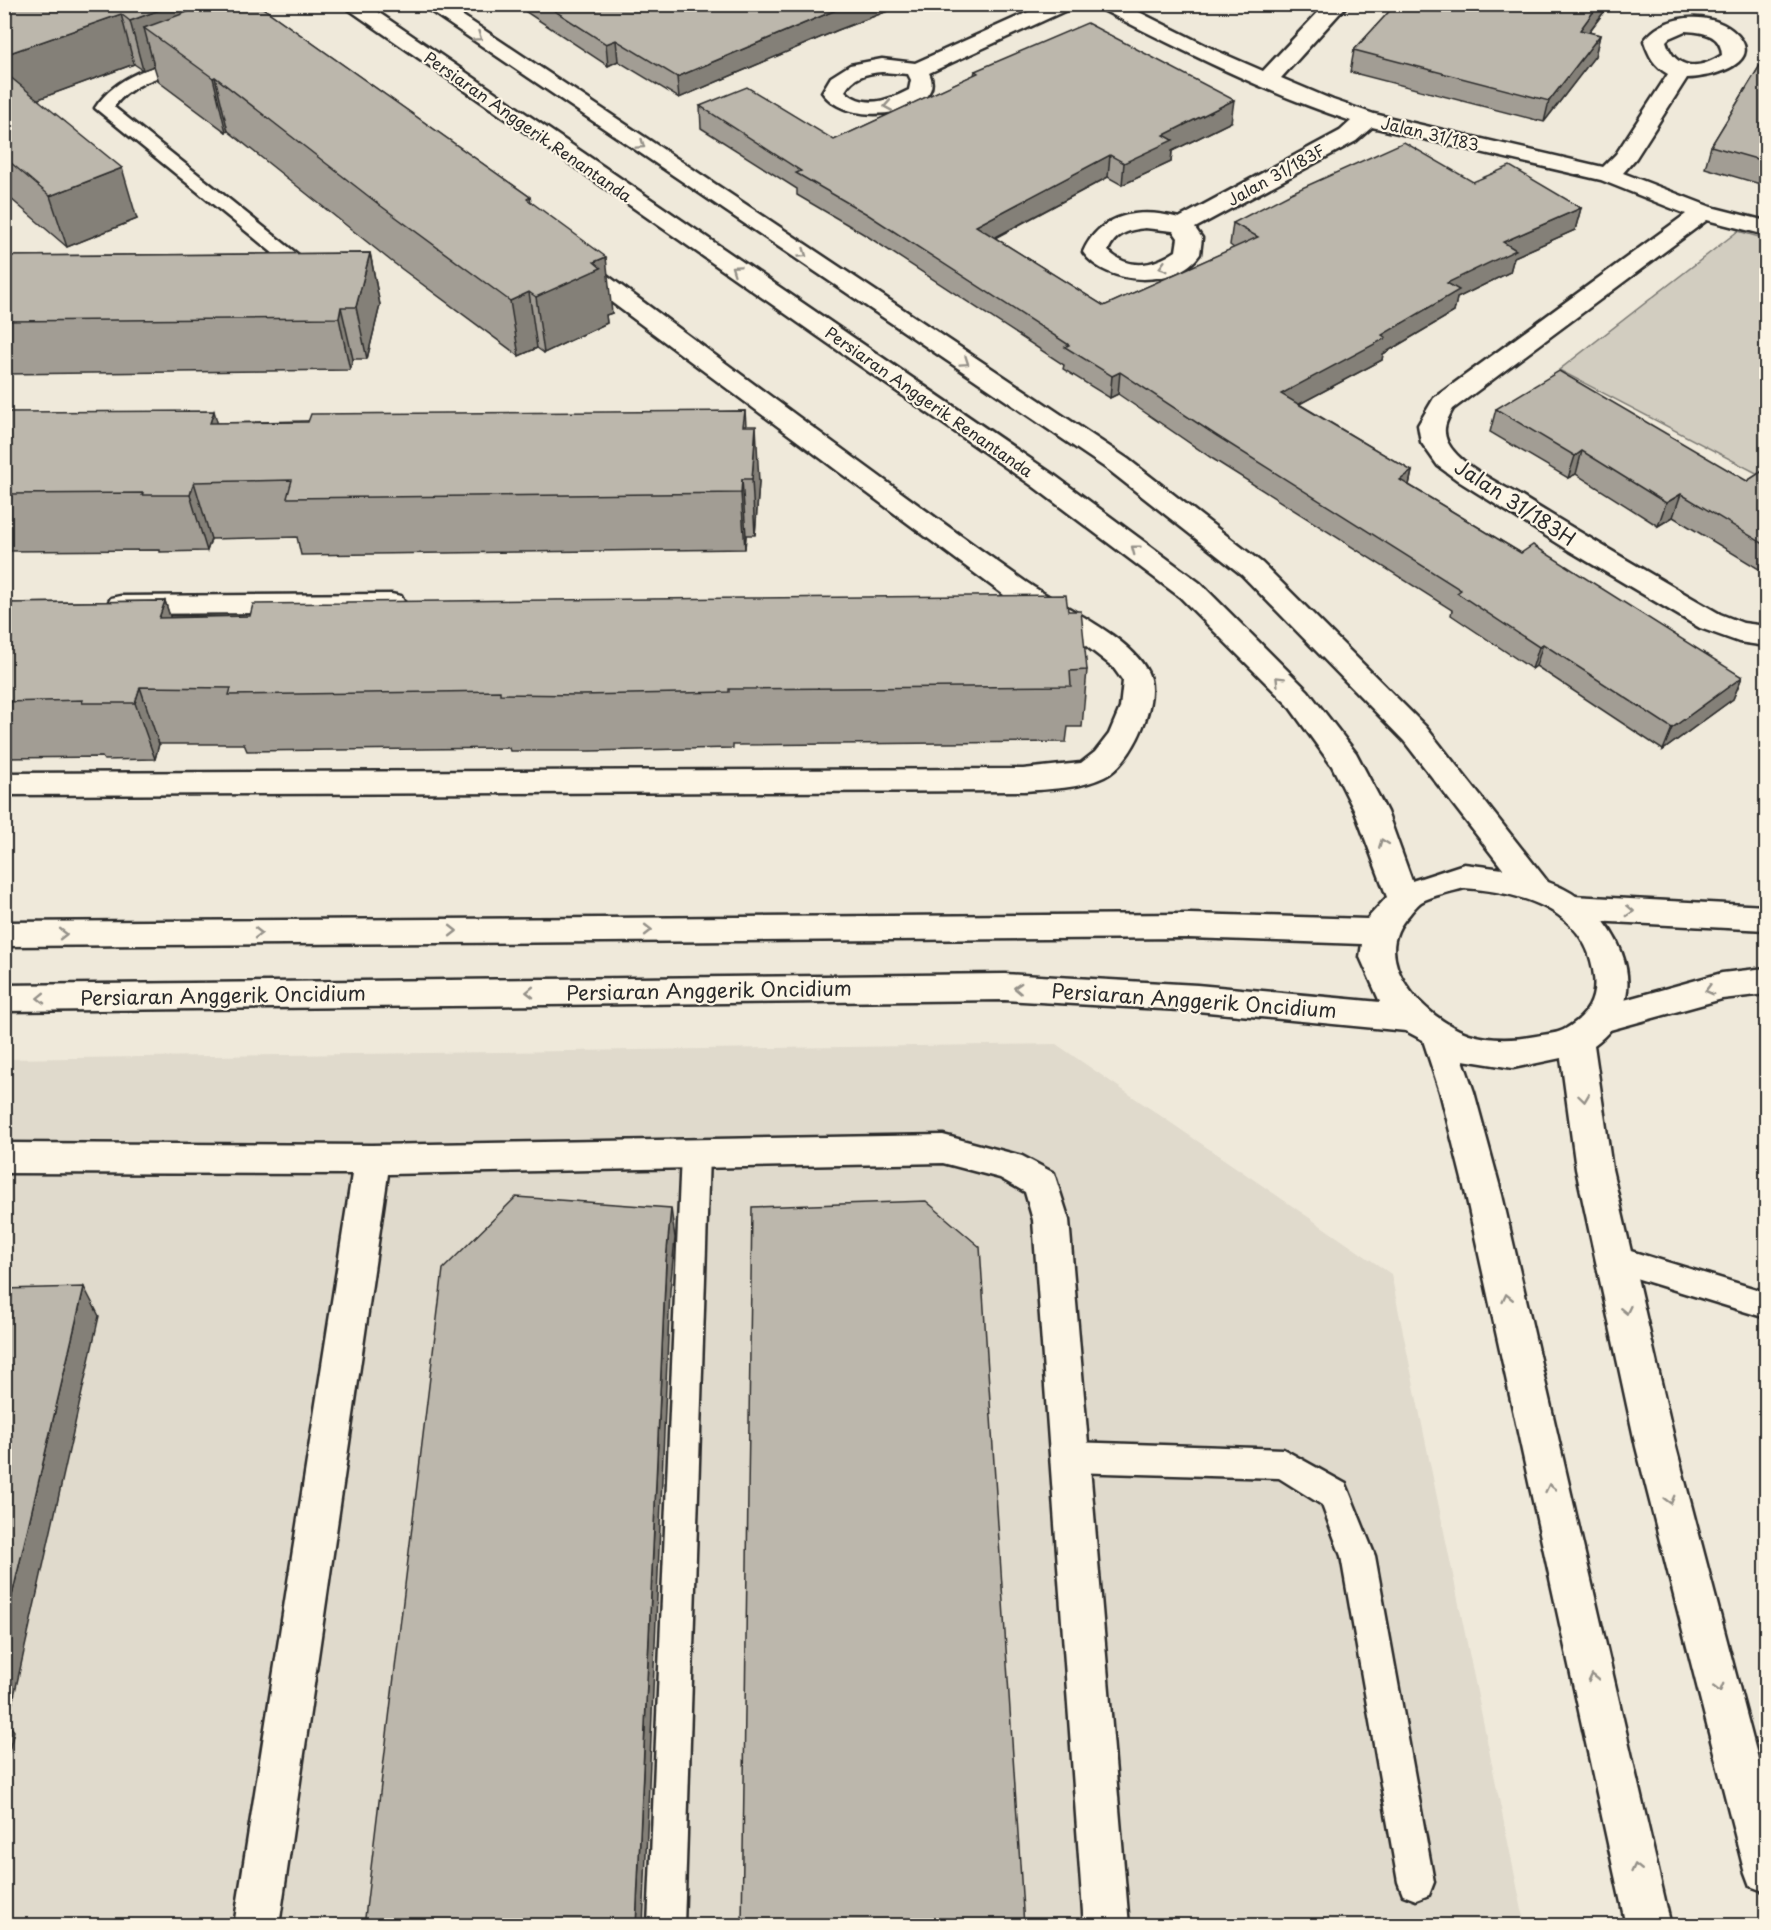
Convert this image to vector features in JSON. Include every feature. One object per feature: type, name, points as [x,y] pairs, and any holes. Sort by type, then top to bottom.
[{"type":"main road","name":"Persiaran Anggerik Renantanda","points":[[351,4],[1044,481],[1190,590],[1298,698],[1345,761],[1371,812],[1403,898]]},
{"type":"main road","points":[[430,4],[1119,465],[1252,569],[1416,734],[1536,888]]},
{"type":"main road","points":[[917,70],[1064,4]]},
{"type":"main road","name":"Jalan 31/183","points":[[1106,4],[1209,56],[1324,105],[1367,119],[1608,175],[1703,212],[1767,228]]},
{"type":"main road","points":[[1267,80],[1338,4]]},
{"type":"main road","points":[[1608,175],[1624,159],[1680,72]]},
{"type":"main road","name":"Jalan 31/183F","points":[[1182,226],[1348,136],[1367,119]]},
{"type":"main road","name":"Jalan 31/183H","points":[[1703,212],[1443,404],[1431,425],[1434,442],[1447,460],[1469,476],[1710,621],[1739,632],[1767,636]]},
{"type":"main road","points":[[4,784],[1023,780],[1064,777],[1098,768],[1118,745],[1131,720],[1138,695],[1134,672],[1109,649],[1029,598],[559,251]]},
{"type":"main road","points":[[751,420],[787,420]]},
{"type":"main road","points":[[981,599],[1029,598]]},
{"type":"main road","points":[[100,605],[421,602]]},
{"type":"main road","points":[[1767,981],[1722,986],[1588,1030],[1552,1049],[1525,1055],[1486,1052],[1466,1047],[1425,1027],[1393,998],[1381,976],[1376,953],[1379,932],[1384,919],[1403,898],[1420,887],[1464,876],[1512,881],[1536,888],[1572,908],[1597,934],[1611,963],[1612,993],[1588,1030],[1594,1169],[1656,1448],[1767,1870]]},
{"type":"main road","points":[[1572,908],[1767,918]]},
{"type":"main road","points":[[4,934],[1189,926],[1379,932]]},
{"type":"main road","name":"Persiaran Anggerik Oncidium","points":[[4,998],[1005,987],[1197,998],[1425,1027]]},
{"type":"main road","points":[[1425,1027],[1457,1092],[1484,1195],[1649,1926]]},
{"type":"main road","points":[[4,1158],[372,1160],[943,1149],[1009,1166],[1041,1183],[1051,1220],[1107,1926]]},
{"type":"main road","points":[[256,1926],[372,1160]]},
{"type":"lane","points":[[210,54],[125,86],[109,97],[104,108],[321,283]]},
{"type":"lane","points":[[666,1926],[695,1154]]},
{"type":"lane","points":[[1614,1259],[1767,1305]]},
{"type":"lane","points":[[1070,1457],[1283,1464],[1335,1495],[1358,1556],[1416,1882]]},
{"type":"shaded area","points":[[1738,231],[1766,239],[1766,478],[1559,370]]},
{"type":"shaded area","points":[[1056,1044],[1391,1274],[1525,1925],[5,1925],[4,1059]]},
{"type":"building","points":[[4,4],[175,4],[130,21],[121,14],[4,55]]},
{"type":"building","points":[[209,4],[257,4],[530,197],[527,199],[606,257],[594,262],[601,268],[536,297],[529,292],[510,301],[381,206],[215,77],[213,78],[144,28]]},
{"type":"building","points":[[544,4],[850,4],[677,77],[616,40],[606,44]]},
{"type":"building","points":[[1396,4],[1599,4],[1580,30],[1600,35],[1549,101],[1354,50]]},
{"type":"building","points":[[1087,23],[1234,100],[1164,135],[1173,140],[1124,163],[1110,155],[976,226],[1104,306],[1258,237],[1233,223],[1291,193],[1404,142],[1473,182],[1510,166],[1581,208],[1503,242],[1516,250],[1447,283],[1459,290],[1382,335],[1386,338],[1281,394],[1412,471],[1400,480],[1521,553],[1533,545],[1742,677],[1672,728],[1543,644],[1539,647],[1457,593],[1461,590],[1120,372],[1112,376],[1065,347],[1069,345],[867,214],[796,173],[801,171],[700,106],[747,87],[834,140],[978,73],[975,71]]},
{"type":"building","points":[[1767,54],[1767,162],[1711,146]]},
{"type":"building","points":[[4,72],[122,168],[50,196],[4,157]]},
{"type":"building","points":[[370,253],[356,307],[341,307],[339,318],[4,321],[4,256]]},
{"type":"building","points":[[1559,371],[1747,481],[1764,470],[1767,472],[1767,546],[1681,494],[1666,503],[1582,451],[1575,456],[1496,409]]},
{"type":"building","points":[[214,411],[210,423],[308,422],[311,414],[745,411],[743,426],[756,426],[752,479],[742,479],[741,493],[287,498],[292,480],[194,482],[190,495],[4,494],[4,412]]},
{"type":"building","points":[[1066,595],[1068,611],[1081,611],[1087,670],[1070,671],[1071,686],[729,689],[729,692],[581,695],[500,694],[500,691],[229,695],[231,688],[140,687],[135,703],[82,703],[83,700],[4,702],[4,603],[165,601],[159,618],[250,616],[253,604]]},
{"type":"building","points":[[516,1197],[671,1208],[666,1261],[636,1926],[364,1926],[443,1269]]},
{"type":"building","points":[[926,1201],[980,1247],[1024,1926],[742,1926],[752,1207]]},
{"type":"building","points":[[84,1287],[4,1630],[4,1289]]}]
